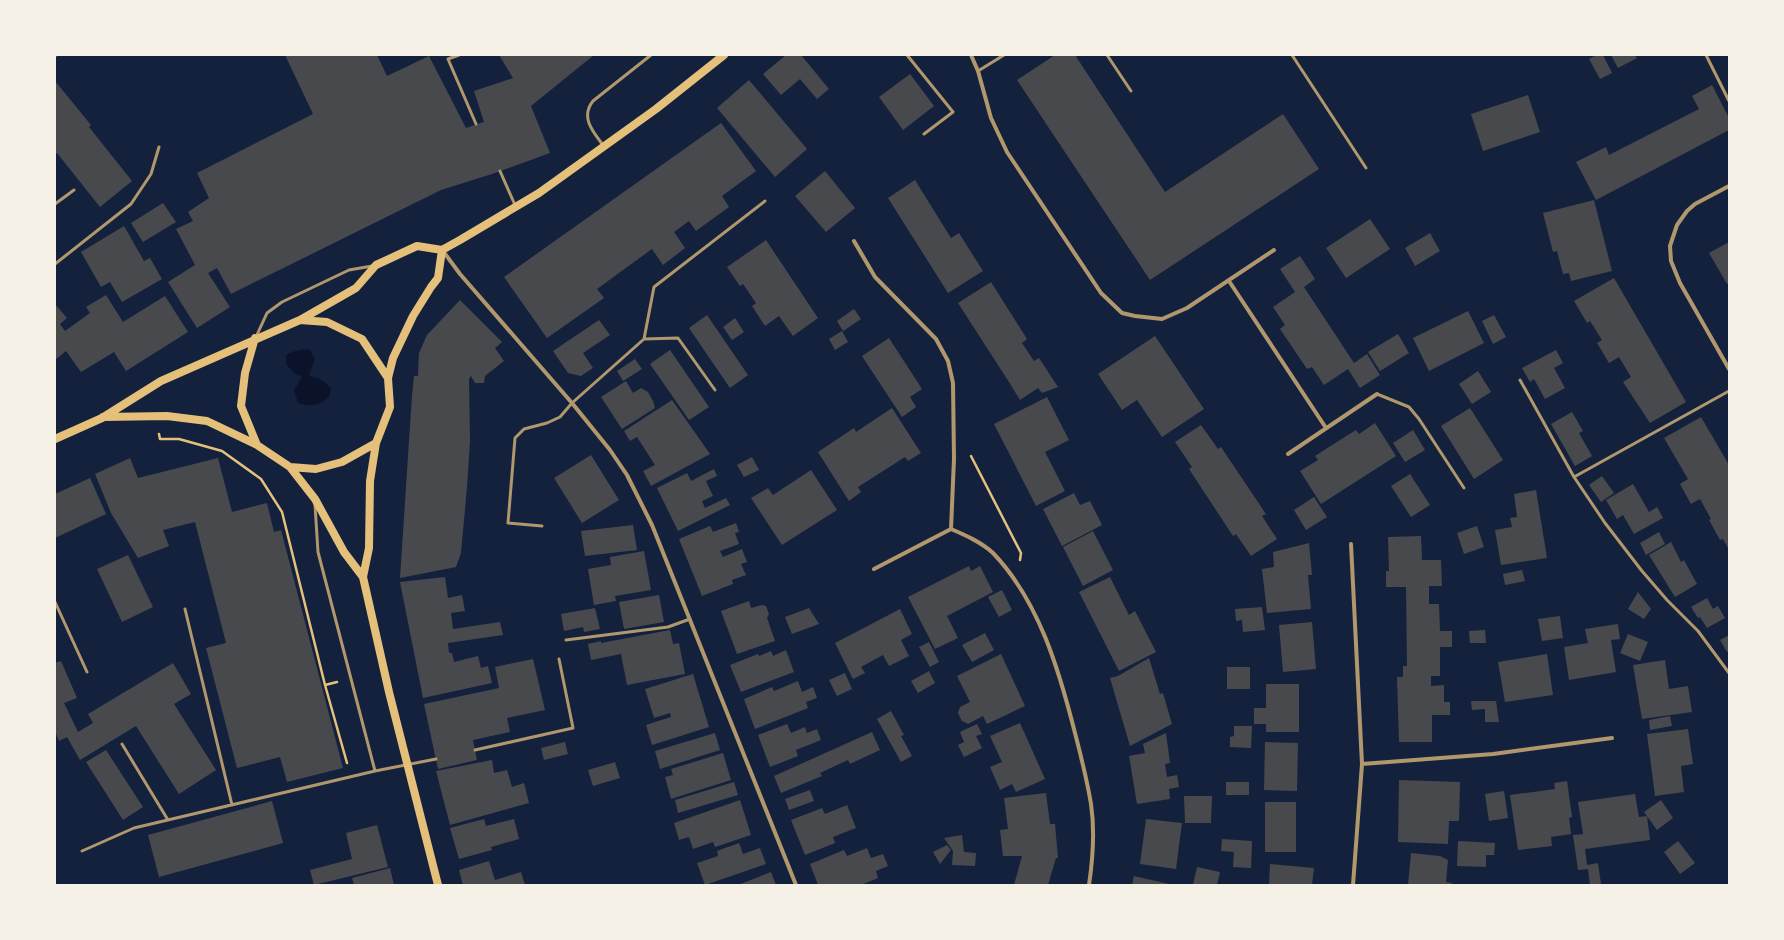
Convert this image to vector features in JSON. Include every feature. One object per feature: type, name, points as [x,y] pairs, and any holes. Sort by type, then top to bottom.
[{"type":"main road","points":[[55,439],[102,418],[160,381],[255,338],[300,320],[356,288],[376,265],[417,246],[442,250],[516,207],[604,147],[656,109],[724,55]]},
{"type":"main road","points":[[438,885],[379,650],[364,577],[369,548],[370,481],[376,443],[390,407],[388,378],[393,358],[413,316],[438,278],[442,250]]},
{"type":"main road","points":[[300,320],[327,322],[362,339],[388,378]]},
{"type":"main road","points":[[255,338],[245,373],[241,406],[258,445]]},
{"type":"main road","points":[[102,418],[167,416],[207,421],[258,445],[290,467],[315,499],[344,552],[364,577]]},
{"type":"main road","points":[[290,467],[316,469],[342,462],[376,443]]},
{"type":"street","points":[[971,55],[978,71],[991,118],[1007,152],[1101,293],[1122,313],[1162,320],[1187,308],[1274,250]]},
{"type":"street","points":[[1729,186],[1695,204],[1687,211],[1677,225],[1670,246],[1671,261],[1677,277],[1729,369]]},
{"type":"street","points":[[854,241],[875,277],[936,339],[948,361],[953,383],[954,459],[951,529]]},
{"type":"street","points":[[442,250],[460,274],[572,402],[610,450],[640,500],[652,525],[796,885]]},
{"type":"street","points":[[1229,281],[1326,428]]},
{"type":"street","points":[[1288,454],[1377,394]]},
{"type":"street","points":[[874,568],[951,529]]},
{"type":"street","points":[[951,529],[978,542],[992,552],[1019,587],[1034,614],[1054,661],[1084,768],[1091,804],[1093,835],[1089,885]]},
{"type":"street","points":[[1351,544],[1362,764],[1353,885]]},
{"type":"street","points":[[1362,764],[1493,754],[1612,738]]},
{"type":"lane","points":[[460,55],[448,59],[476,124]]},
{"type":"lane","points":[[604,147],[588,120],[588,107],[593,101],[651,55]]},
{"type":"lane","points":[[907,55],[953,112],[924,134]]},
{"type":"lane","points":[[978,71],[1004,55]]},
{"type":"lane","points":[[1108,55],[1131,91]]},
{"type":"lane","points":[[1292,55],[1366,168]]},
{"type":"lane","points":[[1706,55],[1729,101]]},
{"type":"lane","points":[[55,264],[131,204],[151,174],[159,148]]},
{"type":"lane","points":[[500,171],[516,207]]},
{"type":"lane","points":[[55,204],[74,190]]},
{"type":"lane","points":[[542,526],[508,523],[516,438],[524,430],[547,423],[560,417],[572,402],[644,339],[654,287],[765,201]]},
{"type":"lane","points":[[255,338],[267,313],[282,302],[349,270],[376,265]]},
{"type":"lane","points":[[644,339],[678,338],[716,390]]},
{"type":"lane","points":[[1520,380],[1574,477],[1605,522],[1642,571],[1698,632],[1729,673]]},
{"type":"lane","points":[[1574,477],[1729,391]]},
{"type":"lane","points":[[1377,394],[1408,407],[1419,419],[1464,488]]},
{"type":"lane","points":[[315,499],[318,552],[375,771]]},
{"type":"lane","points":[[55,602],[87,672]]},
{"type":"lane","points":[[185,609],[232,805]]},
{"type":"lane","points":[[566,640],[668,627],[690,619]]},
{"type":"lane","points":[[475,750],[573,728],[558,659]]},
{"type":"lane","points":[[122,744],[168,820]]},
{"type":"lane","points":[[82,852],[134,828],[375,771],[407,766],[436,759]]},
{"type":"path","points":[[159,430],[160,439],[179,439],[222,450],[260,479],[282,512],[325,684],[351,777]]},
{"type":"path","points":[[968,450],[1021,553],[1019,587]]},
{"type":"water","points":[[304,349],[310,350],[315,359],[309,376],[322,380],[331,389],[329,397],[315,405],[298,403],[294,390],[302,377],[295,374],[286,364],[286,355]]},
{"type":"building","points":[[285,55],[377,55],[387,76],[429,56],[466,128],[484,122],[474,91],[513,78],[499,55],[594,55],[531,106],[550,153],[492,174],[441,190],[231,294],[217,268],[208,273],[230,307],[197,328],[168,282],[195,265],[176,229],[193,221],[188,212],[209,198],[197,173],[313,114]]},
{"type":"building","points":[[786,55],[801,55],[829,89],[817,99],[800,79],[781,95],[763,74]]},
{"type":"building","points":[[1055,55],[1075,55],[1165,192],[1283,114],[1319,169],[1150,280],[1017,80]]},
{"type":"building","points":[[1597,55],[1603,55],[1612,73],[1600,79],[1589,59]]},
{"type":"building","points":[[1611,55],[1635,55],[1637,58],[1618,68]]},
{"type":"building","points":[[910,74],[934,106],[903,130],[879,97]]},
{"type":"building","points":[[749,80],[807,149],[775,177],[717,108]]},
{"type":"building","points":[[55,81],[91,125],[89,127],[132,181],[100,207],[57,153],[55,154]]},
{"type":"building","points":[[1712,85],[1729,118],[1729,130],[1596,200],[1576,162],[1606,147],[1609,155],[1699,109],[1692,96]]},
{"type":"building","points":[[1528,95],[1540,132],[1483,151],[1471,114]]},
{"type":"building","points":[[721,123],[756,171],[722,196],[729,207],[696,231],[689,221],[674,232],[685,248],[663,265],[652,249],[597,289],[604,298],[547,338],[504,277]]},
{"type":"building","points":[[825,171],[855,208],[826,232],[795,196]]},
{"type":"building","points":[[915,180],[951,238],[959,233],[983,271],[948,293],[888,198]]},
{"type":"building","points":[[1594,200],[1612,271],[1571,281],[1569,273],[1563,274],[1557,251],[1553,252],[1543,213]]},
{"type":"building","points":[[163,203],[176,222],[143,242],[131,223]]},
{"type":"building","points":[[1370,219],[1390,249],[1346,278],[1326,248]]},
{"type":"building","points":[[124,226],[144,261],[150,258],[162,279],[122,302],[110,282],[101,287],[81,252]]},
{"type":"building","points":[[1430,233],[1440,251],[1415,266],[1405,248]]},
{"type":"building","points":[[766,240],[818,318],[793,336],[779,316],[765,326],[752,306],[756,303],[743,284],[740,286],[727,267]]},
{"type":"building","points":[[1729,242],[1729,283],[1727,284],[1709,253]]},
{"type":"building","points":[[1300,256],[1315,279],[1304,287],[1354,363],[1367,354],[1380,375],[1360,388],[1348,369],[1324,385],[1312,367],[1307,369],[1280,329],[1285,325],[1273,307],[1295,292],[1280,269]]},
{"type":"building","points":[[1614,278],[1686,402],[1650,423],[1623,382],[1631,377],[1619,357],[1609,363],[1597,343],[1602,340],[1590,321],[1587,323],[1574,301]]},
{"type":"building","points":[[991,282],[1027,339],[1022,343],[1034,361],[1039,358],[1058,387],[1042,393],[1038,388],[1020,400],[958,303]]},
{"type":"building","points":[[106,295],[123,322],[165,296],[188,332],[126,371],[114,352],[81,372],[66,351],[55,360],[55,304],[67,318],[60,324],[65,331],[90,313],[86,307]]},
{"type":"building","points":[[460,300],[502,342],[495,348],[504,361],[485,376],[484,383],[475,383],[471,376],[469,379],[470,441],[467,487],[461,553],[456,567],[400,578],[414,376],[418,376],[419,353],[427,335]]},
{"type":"building","points":[[854,309],[861,319],[843,331],[837,321]]},
{"type":"building","points":[[1468,311],[1484,343],[1429,371],[1413,338]]},
{"type":"building","points":[[707,315],[748,375],[730,388],[689,328]]},
{"type":"building","points":[[1494,315],[1506,337],[1493,344],[1482,321]]},
{"type":"building","points":[[735,318],[744,332],[732,340],[723,327]]},
{"type":"building","points":[[599,320],[610,335],[583,353],[593,368],[581,376],[568,373],[553,351]]},
{"type":"building","points":[[842,331],[848,342],[835,350],[829,339]]},
{"type":"building","points":[[1398,334],[1409,353],[1380,371],[1368,352]]},
{"type":"building","points":[[1155,336],[1204,409],[1162,437],[1137,400],[1122,410],[1098,374]]},
{"type":"building","points":[[889,338],[922,389],[910,397],[916,407],[902,417],[862,356]]},
{"type":"building","points":[[670,350],[709,407],[689,420],[650,364]]},
{"type":"building","points":[[1556,350],[1563,363],[1554,368],[1565,388],[1545,399],[1534,379],[1530,382],[1522,368]]},
{"type":"building","points":[[635,359],[642,369],[623,381],[617,371]]},
{"type":"building","points":[[1478,371],[1491,392],[1472,404],[1459,384]]},
{"type":"building","points":[[626,381],[633,393],[641,388],[648,392],[655,408],[622,429],[601,397]]},
{"type":"building","points":[[1047,397],[1069,440],[1045,452],[1065,491],[1036,506],[994,424]]},
{"type":"building","points":[[672,400],[710,454],[651,486],[643,471],[655,465],[637,437],[630,441],[624,431]]},
{"type":"building","points":[[892,408],[921,453],[908,461],[905,457],[858,487],[861,492],[849,501],[818,452],[854,428],[856,432]]},
{"type":"building","points":[[1470,408],[1503,460],[1474,479],[1441,426]]},
{"type":"building","points":[[1572,412],[1583,431],[1579,433],[1592,456],[1575,466],[1551,424]]},
{"type":"building","points":[[1701,417],[1729,465],[1729,550],[1723,539],[1720,540],[1700,499],[1691,504],[1680,484],[1688,479],[1664,438]]},
{"type":"building","points":[[1375,423],[1396,456],[1321,504],[1300,471],[1318,460],[1315,456],[1329,447],[1356,430],[1359,434]]},
{"type":"building","points":[[1201,425],[1218,449],[1221,447],[1266,514],[1262,516],[1277,539],[1251,556],[1236,534],[1233,536],[1189,469],[1192,467],[1175,442]]},
{"type":"building","points":[[1413,430],[1425,450],[1405,462],[1393,443]]},
{"type":"building","points":[[591,455],[619,500],[582,523],[554,478]]},
{"type":"building","points":[[752,457],[759,470],[744,477],[737,465]]},
{"type":"building","points":[[130,458],[138,478],[218,458],[232,512],[267,503],[274,532],[281,530],[343,768],[287,782],[280,757],[237,768],[206,648],[226,643],[195,522],[163,530],[169,546],[138,558],[111,513],[95,474]]},
{"type":"building","points":[[714,469],[717,476],[706,481],[713,496],[702,501],[705,508],[726,498],[730,505],[678,531],[657,488],[687,473],[691,481]]},
{"type":"building","points":[[811,470],[837,510],[782,545],[751,498],[768,488],[773,495]]},
{"type":"building","points":[[1410,474],[1430,505],[1411,517],[1391,486]]},
{"type":"building","points":[[1602,476],[1614,493],[1601,502],[1589,485]]},
{"type":"building","points":[[90,478],[106,514],[55,538],[55,494]]},
{"type":"building","points":[[1633,484],[1649,512],[1657,507],[1663,518],[1634,534],[1623,515],[1617,519],[1606,500]]},
{"type":"building","points":[[1536,490],[1547,558],[1501,565],[1495,530],[1512,527],[1510,518],[1517,517],[1514,494]]},
{"type":"building","points":[[1074,493],[1080,505],[1090,501],[1102,525],[1062,546],[1043,509]]},
{"type":"building","points":[[1314,497],[1327,517],[1306,530],[1294,510]]},
{"type":"building","points":[[736,523],[739,532],[735,533],[739,544],[720,551],[723,557],[742,549],[747,562],[741,564],[746,575],[732,580],[733,584],[702,596],[679,539],[710,526],[713,532]]},
{"type":"building","points":[[633,525],[637,550],[585,556],[581,531]]},
{"type":"building","points":[[1477,526],[1484,547],[1464,554],[1457,533]]},
{"type":"building","points":[[1093,531],[1113,570],[1083,586],[1063,547]]},
{"type":"building","points":[[1659,532],[1665,544],[1646,555],[1640,543]]},
{"type":"building","points":[[1421,536],[1422,560],[1441,560],[1442,586],[1429,586],[1429,604],[1439,604],[1440,631],[1452,631],[1452,647],[1440,647],[1440,676],[1431,676],[1431,686],[1444,685],[1444,702],[1450,702],[1450,715],[1432,715],[1432,742],[1399,742],[1397,677],[1403,677],[1403,666],[1407,666],[1406,587],[1386,587],[1386,571],[1389,571],[1388,537]]},
{"type":"building","points":[[1671,542],[1681,562],[1684,560],[1697,584],[1675,597],[1649,555]]},
{"type":"building","points":[[1309,543],[1312,575],[1308,575],[1311,609],[1267,613],[1262,569],[1274,567],[1273,552]]},
{"type":"building","points":[[644,551],[651,590],[615,596],[616,601],[594,605],[588,569],[611,565],[610,557]]},
{"type":"building","points":[[128,555],[153,607],[122,622],[97,569]]},
{"type":"building","points":[[969,566],[971,571],[980,566],[993,592],[947,616],[958,638],[935,649],[908,597]]},
{"type":"building","points":[[1522,570],[1525,581],[1505,585],[1503,574]]},
{"type":"building","points":[[445,577],[448,598],[462,595],[465,611],[451,613],[453,629],[500,622],[503,635],[448,643],[449,653],[452,653],[454,662],[478,656],[481,668],[488,666],[492,683],[423,698],[400,582]]},
{"type":"building","points":[[1110,577],[1129,615],[1135,611],[1156,652],[1119,671],[1079,592]]},
{"type":"building","points":[[1002,590],[1012,610],[999,617],[988,597]]},
{"type":"building","points":[[1638,592],[1651,609],[1644,619],[1628,609]]},
{"type":"building","points":[[659,595],[664,622],[624,629],[619,602]]},
{"type":"building","points":[[1707,598],[1713,609],[1718,606],[1725,618],[1707,628],[1691,607]]},
{"type":"building","points":[[749,601],[751,608],[762,605],[766,606],[769,614],[767,618],[775,641],[737,654],[721,611]]},
{"type":"building","points":[[1262,607],[1265,630],[1243,632],[1242,620],[1236,621],[1235,609]]},
{"type":"building","points":[[595,608],[600,629],[584,632],[583,627],[564,631],[561,614]]},
{"type":"building","points":[[809,608],[819,624],[792,634],[785,617]]},
{"type":"building","points":[[900,609],[912,634],[901,640],[909,656],[889,666],[883,655],[861,667],[865,673],[853,679],[835,643]]},
{"type":"building","points":[[1560,616],[1563,638],[1542,641],[1538,619]]},
{"type":"building","points":[[1312,622],[1316,669],[1283,672],[1279,625]]},
{"type":"building","points":[[1618,624],[1620,639],[1611,640],[1616,672],[1569,680],[1564,647],[1588,643],[1585,629]]},
{"type":"building","points":[[670,630],[673,644],[679,643],[685,674],[627,685],[621,654],[591,660],[588,644],[601,641],[601,643]]},
{"type":"building","points":[[1485,630],[1486,643],[1470,643],[1469,631]]},
{"type":"building","points":[[985,633],[994,650],[972,662],[962,645]]},
{"type":"building","points":[[1628,634],[1648,642],[1640,661],[1620,653]]},
{"type":"building","points":[[1729,635],[1729,651],[1727,652],[1720,640]]},
{"type":"building","points":[[929,642],[939,662],[930,667],[919,647]]},
{"type":"building","points":[[786,650],[794,672],[741,692],[730,665],[758,654],[759,656],[771,651],[773,656]]},
{"type":"building","points":[[1001,654],[1025,706],[987,724],[983,716],[968,724],[962,721],[958,713],[960,707],[970,702],[957,676]]},
{"type":"building","points":[[1547,654],[1553,695],[1505,702],[1498,662]]},
{"type":"building","points":[[1149,658],[1160,694],[1163,693],[1172,724],[1130,746],[1110,678],[1118,676]]},
{"type":"building","points":[[533,659],[545,710],[507,718],[510,732],[473,740],[477,760],[438,769],[424,704],[499,688],[495,667]]},
{"type":"building","points":[[1665,660],[1669,689],[1688,686],[1692,712],[1642,719],[1633,665]]},
{"type":"building","points":[[61,661],[77,698],[64,703],[78,732],[93,723],[88,714],[173,663],[191,694],[174,704],[216,770],[179,794],[136,726],[80,760],[67,737],[59,741],[55,731],[55,663]]},
{"type":"building","points":[[1227,667],[1250,667],[1250,689],[1227,689]]},
{"type":"building","points":[[929,671],[935,683],[918,693],[911,681]]},
{"type":"building","points":[[845,673],[852,689],[837,696],[829,680]]},
{"type":"building","points":[[693,674],[709,727],[652,745],[646,725],[671,717],[670,713],[654,718],[645,689]]},
{"type":"building","points":[[798,681],[802,692],[813,687],[817,698],[806,702],[808,708],[755,729],[744,699],[772,687],[774,691]]},
{"type":"building","points":[[1266,684],[1299,684],[1299,732],[1266,732],[1266,724],[1254,724],[1254,708],[1266,708]]},
{"type":"building","points":[[1471,701],[1496,701],[1499,722],[1485,722],[1485,709],[1472,710]]},
{"type":"building","points":[[891,711],[904,735],[901,736],[912,756],[901,762],[877,719]]},
{"type":"building","points":[[1670,716],[1672,726],[1650,730],[1649,720]]},
{"type":"building","points":[[1020,723],[1045,779],[1016,792],[1012,784],[1000,790],[990,767],[1002,762],[990,736]]},
{"type":"building","points":[[787,724],[791,733],[805,727],[807,733],[817,729],[821,740],[796,750],[798,756],[770,767],[758,735]]},
{"type":"building","points":[[977,724],[982,734],[976,736],[982,748],[964,757],[958,745],[964,742],[960,732]]},
{"type":"building","points":[[1234,726],[1252,726],[1251,748],[1230,747],[1230,737],[1234,736]]},
{"type":"building","points":[[1688,729],[1693,764],[1681,766],[1684,792],[1655,796],[1647,734]]},
{"type":"building","points":[[872,732],[880,750],[850,764],[848,760],[820,773],[822,776],[781,793],[774,776]]},
{"type":"building","points":[[715,733],[720,750],[660,769],[655,751]]},
{"type":"building","points":[[1166,733],[1170,763],[1165,764],[1167,777],[1177,775],[1179,787],[1169,789],[1170,799],[1137,804],[1129,756],[1145,753],[1143,744]]},
{"type":"building","points":[[565,742],[568,754],[544,760],[541,748]]},
{"type":"building","points":[[1265,742],[1298,743],[1297,791],[1264,790]]},
{"type":"building","points":[[106,750],[143,807],[123,820],[86,762]]},
{"type":"building","points":[[723,753],[731,780],[671,799],[665,777],[673,775],[671,769]]},
{"type":"building","points":[[492,760],[494,773],[507,770],[512,787],[524,783],[529,803],[450,825],[436,771]]},
{"type":"building","points":[[615,762],[620,778],[593,786],[588,770]]},
{"type":"building","points":[[1399,780],[1460,782],[1459,821],[1449,821],[1448,844],[1398,842]]},
{"type":"building","points":[[1567,781],[1572,817],[1569,818],[1571,834],[1551,837],[1552,846],[1518,850],[1510,795],[1555,789],[1554,783]]},
{"type":"building","points":[[734,782],[738,795],[678,813],[675,800]]},
{"type":"building","points":[[1226,782],[1249,782],[1249,795],[1226,795]]},
{"type":"building","points":[[810,790],[814,801],[789,810],[785,799]]},
{"type":"building","points":[[1504,791],[1508,818],[1489,821],[1485,794]]},
{"type":"building","points":[[1046,793],[1050,824],[1055,824],[1058,858],[1056,858],[1048,885],[1014,885],[1022,856],[1003,856],[1000,830],[1008,829],[1004,798]]},
{"type":"building","points":[[1635,794],[1639,817],[1647,816],[1650,840],[1585,849],[1587,865],[1598,863],[1601,884],[1590,885],[1588,869],[1578,870],[1573,835],[1583,834],[1578,802]]},
{"type":"building","points":[[1184,796],[1212,796],[1211,823],[1185,823]]},
{"type":"building","points":[[740,800],[751,835],[715,847],[713,842],[693,849],[689,837],[679,840],[674,823]]},
{"type":"building","points":[[1661,800],[1673,818],[1657,830],[1644,812]]},
{"type":"building","points":[[272,801],[283,843],[159,877],[148,835]]},
{"type":"building","points":[[1265,802],[1296,802],[1296,852],[1265,852]]},
{"type":"building","points":[[847,805],[856,828],[833,837],[835,843],[805,855],[791,820],[822,808],[825,814]]},
{"type":"building","points":[[484,819],[486,826],[514,819],[519,839],[491,847],[492,850],[459,859],[450,828]]},
{"type":"building","points":[[1146,819],[1182,823],[1176,869],[1140,864]]},
{"type":"building","points":[[377,825],[388,867],[314,885],[310,870],[352,859],[346,833]]},
{"type":"building","points":[[962,835],[964,852],[976,853],[975,866],[952,865],[953,851],[944,838]]},
{"type":"building","points":[[1222,839],[1252,841],[1251,868],[1233,867],[1234,852],[1221,851]]},
{"type":"building","points":[[1458,841],[1495,843],[1494,855],[1486,855],[1486,867],[1457,866]]},
{"type":"building","points":[[1678,841],[1695,863],[1680,874],[1664,852]]},
{"type":"building","points":[[739,843],[743,854],[760,848],[766,864],[705,885],[697,863],[718,856],[717,851]]},
{"type":"building","points":[[947,845],[951,850],[940,864],[933,852]]},
{"type":"building","points":[[867,848],[871,858],[883,854],[888,866],[876,871],[878,878],[861,885],[818,885],[810,864],[844,850],[847,856]]},
{"type":"building","points":[[1411,853],[1440,856],[1448,860],[1446,882],[1452,883],[1451,885],[1408,885]]},
{"type":"building","points":[[489,861],[495,880],[521,872],[525,885],[463,885],[459,870]]},
{"type":"building","points":[[1270,864],[1314,868],[1312,885],[1269,885]]},
{"type":"building","points":[[1197,867],[1220,872],[1217,885],[1193,885]]},
{"type":"building","points":[[390,868],[394,885],[354,885],[352,878]]},
{"type":"building","points":[[771,872],[776,885],[738,885]]},
{"type":"building","points":[[1134,876],[1169,884],[1169,885],[1132,885]]}]
